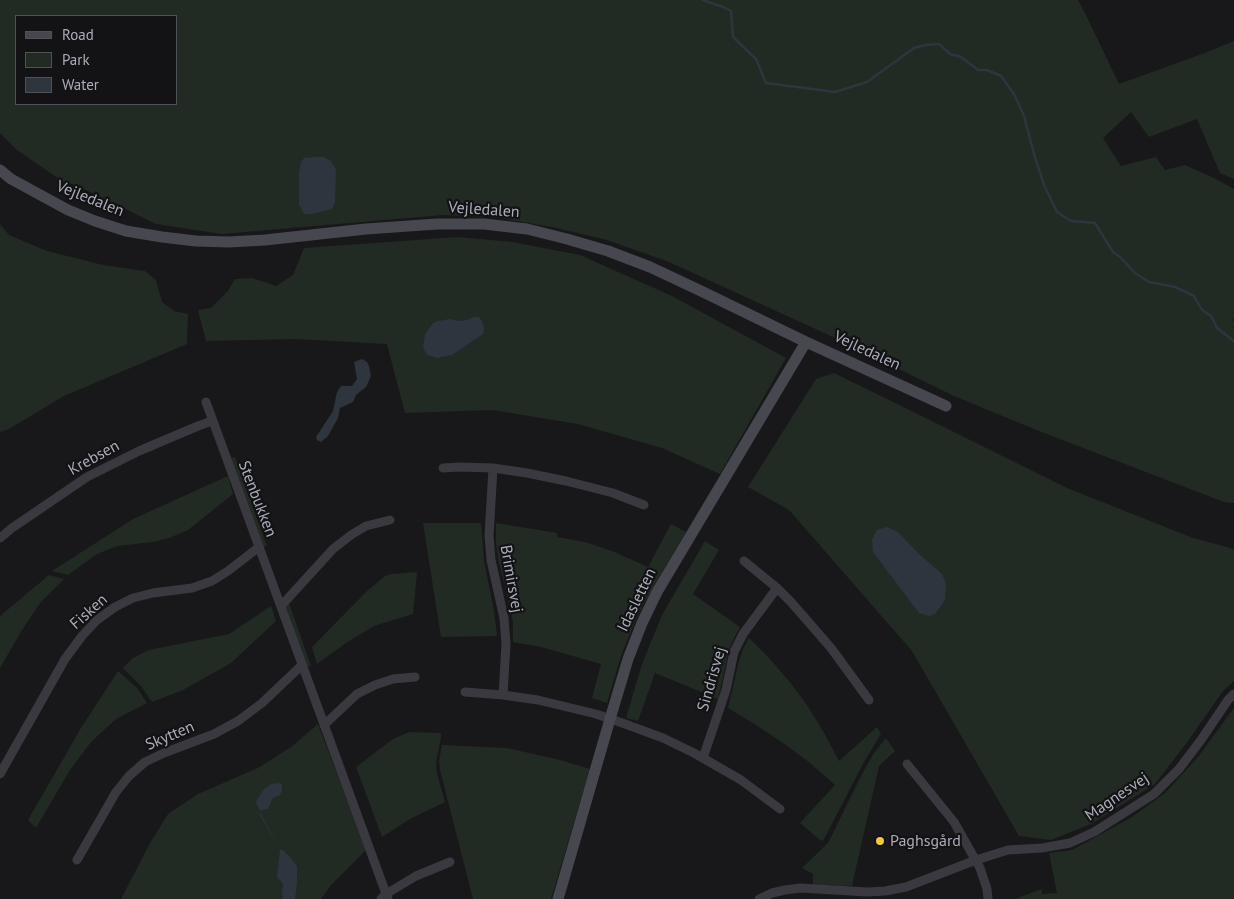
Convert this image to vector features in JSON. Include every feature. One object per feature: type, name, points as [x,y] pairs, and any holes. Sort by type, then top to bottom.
[{"type":"street","name":"Vejledalen","points":[[0,170],[11,179],[68,210],[126,231],[162,238],[229,242],[436,224],[484,224],[527,229],[608,251],[650,267],[806,342],[946,406]]},
{"type":"street","name":"Idasletten","points":[[558,899],[628,659],[642,623],[657,592],[806,342]]},
{"type":"street","name":"Stenbukken","points":[[206,402],[385,897],[416,876],[450,862]]},
{"type":"street","name":"Krebsen","points":[[0,538],[87,477],[139,451],[212,421]]},
{"type":"street","points":[[443,468],[493,468],[527,472],[613,493],[644,505]]},
{"type":"street","name":"Brimirsvej","points":[[493,468],[489,536],[491,560],[504,618],[506,644],[503,695]]},
{"type":"street","points":[[280,606],[333,549],[351,534],[366,526],[390,520]]},
{"type":"street","name":"Fisken","points":[[0,774],[65,659],[82,636],[98,620],[115,607],[133,598],[192,588],[212,581],[259,547]]},
{"type":"street","points":[[744,561],[791,602],[831,648],[869,700]]},
{"type":"street","name":"Sindrisvej","points":[[703,758],[726,690],[734,652],[743,634],[777,588]]},
{"type":"street","name":"Skytten","points":[[77,860],[116,792],[140,766],[164,752],[214,734],[238,721],[262,703],[302,665]]},
{"type":"street","points":[[324,725],[358,694],[375,685],[393,679],[415,677]]},
{"type":"street","points":[[465,692],[538,700],[588,712],[663,738],[741,780],[780,808]]},
{"type":"street","name":"Magnesvej","points":[[759,899],[772,893],[800,888],[867,892],[892,890],[906,887],[976,860],[1008,850],[1042,848],[1070,843],[1094,832],[1154,794],[1179,768],[1234,694]]},
{"type":"street","points":[[907,764],[954,822],[980,868],[988,899]]},
{"type":"street","points":[[818,899],[819,889]]},
{"type":"green space","points":[[0,0],[1078,0],[1119,84],[1234,41],[1234,179],[1220,173],[1197,119],[1149,137],[1131,112],[1103,138],[1121,166],[1156,157],[1165,170],[1185,165],[1234,189],[1234,503],[1224,502],[1039,431],[954,396],[833,337],[669,262],[607,240],[552,227],[494,217],[443,215],[222,234],[156,224],[78,186],[62,181],[17,150],[0,133]]},
{"type":"green space","points":[[0,224],[9,235],[47,251],[103,265],[145,271],[156,280],[162,302],[174,311],[188,314],[187,344],[64,396],[9,429],[0,432]]},
{"type":"green space","points":[[458,237],[512,242],[580,255],[672,296],[786,358],[720,474],[662,448],[578,424],[492,410],[405,413],[387,344],[295,339],[206,341],[198,310],[211,308],[228,291],[235,279],[252,278],[276,286],[293,275],[304,248]]},
{"type":"green space","points":[[834,373],[1067,488],[1193,538],[1234,549],[1234,681],[1223,691],[1155,784],[1091,824],[1051,840],[1019,836],[912,651],[789,510],[748,487],[816,379]]},
{"type":"green space","points":[[235,457],[267,546],[263,547],[231,458]]},
{"type":"green space","points":[[228,476],[233,494],[188,530],[153,542],[117,546],[97,554],[68,575],[52,571],[133,519]]},
{"type":"green space","points":[[423,523],[481,523],[484,561],[497,636],[441,637]]},
{"type":"green space","points":[[496,523],[557,533],[557,537],[585,542],[612,551],[648,567],[671,524],[686,532],[644,603],[633,626],[621,656],[607,703],[592,698],[601,664],[541,647],[513,642],[513,623],[496,543]]},
{"type":"green space","points":[[705,541],[719,550],[693,594],[740,627],[728,654],[718,699],[655,673],[638,721],[626,718],[642,664],[662,615]]},
{"type":"green space","points":[[417,572],[413,614],[374,626],[317,664],[312,647],[367,591],[385,576]]},
{"type":"green space","points":[[49,575],[64,579],[40,603],[0,668],[0,616]]},
{"type":"green space","points":[[289,603],[311,666],[307,667],[286,608]]},
{"type":"green space","points":[[271,606],[276,621],[231,663],[183,690],[152,702],[141,686],[123,668],[133,658],[149,650],[229,634]]},
{"type":"green space","points":[[749,638],[770,659],[807,705],[839,761],[877,727],[881,734],[864,762],[823,841],[800,823],[835,785],[783,743],[728,708],[739,661]]},
{"type":"green space","points":[[118,671],[137,688],[147,703],[116,719],[91,742],[70,770],[36,828],[28,820],[81,728]]},
{"type":"green space","points":[[1234,708],[1234,899],[1015,899],[1042,889],[1042,894],[1057,893],[1049,853],[1072,850],[1132,817],[1165,793],[1198,757]]},
{"type":"green space","points":[[318,724],[366,850],[331,885],[321,899],[121,899],[150,843],[168,814],[198,794],[258,768],[291,747]]},
{"type":"green space","points":[[409,732],[441,733],[436,763],[445,802],[410,819],[382,837],[356,767],[393,739]]},
{"type":"green space","points":[[886,738],[895,751],[879,766],[852,886],[813,885],[813,874],[802,868],[828,843],[862,774],[874,753]]},
{"type":"green space","points":[[442,745],[507,748],[590,769],[551,899],[473,899],[440,770],[439,761]]},
{"type":"water","points":[[323,157],[331,161],[336,170],[335,203],[332,209],[304,214],[299,204],[301,162],[304,158]]},
{"type":"water","points":[[479,317],[482,321],[483,334],[452,355],[437,358],[427,355],[423,348],[425,334],[434,322],[449,319],[467,320]]},
{"type":"water","points":[[362,359],[367,362],[371,376],[366,387],[356,395],[353,402],[340,408],[338,418],[328,436],[321,442],[317,440],[316,437],[333,411],[337,392],[341,386],[352,386],[357,379],[354,362]]},
{"type":"water","points":[[887,527],[898,532],[942,574],[946,584],[945,600],[935,614],[929,616],[919,613],[873,552],[872,539],[877,530]]},
{"type":"water","points":[[279,783],[282,785],[280,795],[273,798],[268,809],[261,810],[260,812],[256,803],[264,789],[271,784]]},
{"type":"water","points":[[260,812],[280,850],[260,815]]},
{"type":"water","points":[[280,850],[283,850],[297,866],[295,899],[283,899],[283,884],[277,878]]},
{"type":"waterway","points":[[703,0],[731,11],[733,37],[756,59],[766,83],[835,92],[867,82],[914,48],[939,44],[950,54],[961,57],[978,70],[987,70],[1001,76],[1014,94],[1024,116],[1044,185],[1057,212],[1071,221],[1095,223],[1113,252],[1135,273],[1149,282],[1175,287],[1194,296],[1202,310],[1211,316],[1217,328],[1234,341]]},
{"type":"place","name":"Paghsgård","points":[[880,841]]}]
